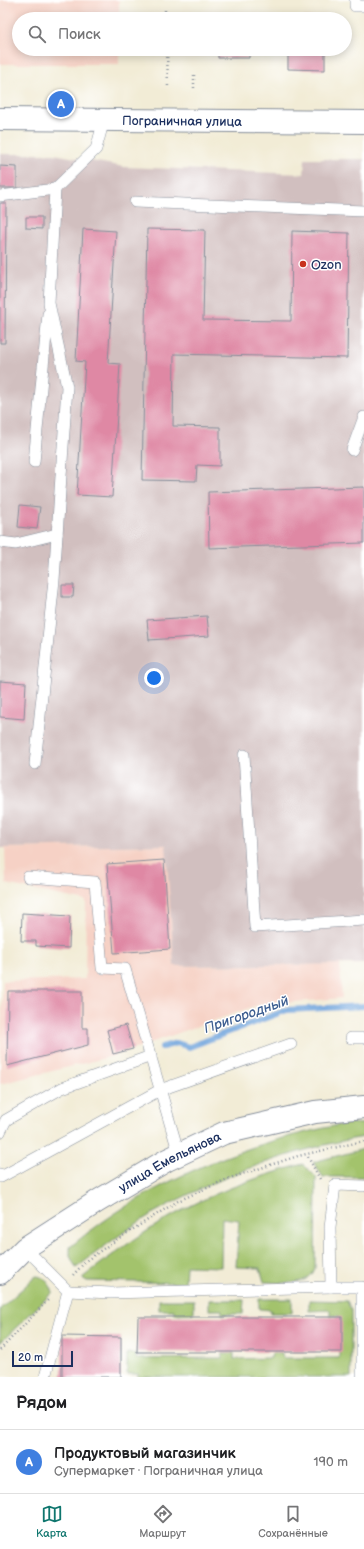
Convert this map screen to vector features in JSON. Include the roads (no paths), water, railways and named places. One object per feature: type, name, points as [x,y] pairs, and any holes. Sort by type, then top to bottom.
[{"type":"main road","name":"Пограничная улица","points":[[0,119],[364,122]]},
{"type":"main road","name":"улица Емельянова","points":[[0,1273],[25,1248],[98,1201],[179,1154],[224,1133],[316,1112],[364,1107]]},
{"type":"lane","points":[[355,0],[355,6],[364,6]]},
{"type":"lane","points":[[0,196],[55,189],[96,149],[104,120]]},
{"type":"lane","points":[[34,462],[50,303],[55,189]]},
{"type":"lane","points":[[135,202],[364,211]]},
{"type":"lane","points":[[34,764],[54,580],[67,387],[50,303]]},
{"type":"lane","points":[[352,450],[364,417]]},
{"type":"lane","points":[[0,542],[16,544],[57,534]]},
{"type":"lane","points":[[244,755],[255,927],[364,920]]},
{"type":"lane","points":[[28,877],[95,882],[102,968],[125,969],[179,1154]]},
{"type":"lane","points":[[351,1038],[364,1038]]},
{"type":"lane","points":[[0,1174],[1,1177],[160,1090],[291,1044]]},
{"type":"lane","points":[[0,1132],[6,1120],[62,1088],[151,1056]]},
{"type":"lane","points":[[331,1287],[330,1227],[335,1185],[364,1186]]},
{"type":"lane","points":[[25,1248],[66,1288],[111,1293],[362,1287],[362,1377]]},
{"type":"lane","points":[[45,1377],[66,1288]]},
{"type":"waterway","name":"Пригородный","points":[[162,1047],[177,1043],[189,1047],[287,1010],[364,1006]]},
{"type":"place","name":"Продуктовый магазинчик","points":[[61,104]]},
{"type":"place","name":"Ozon","points":[[303,264]]}]
